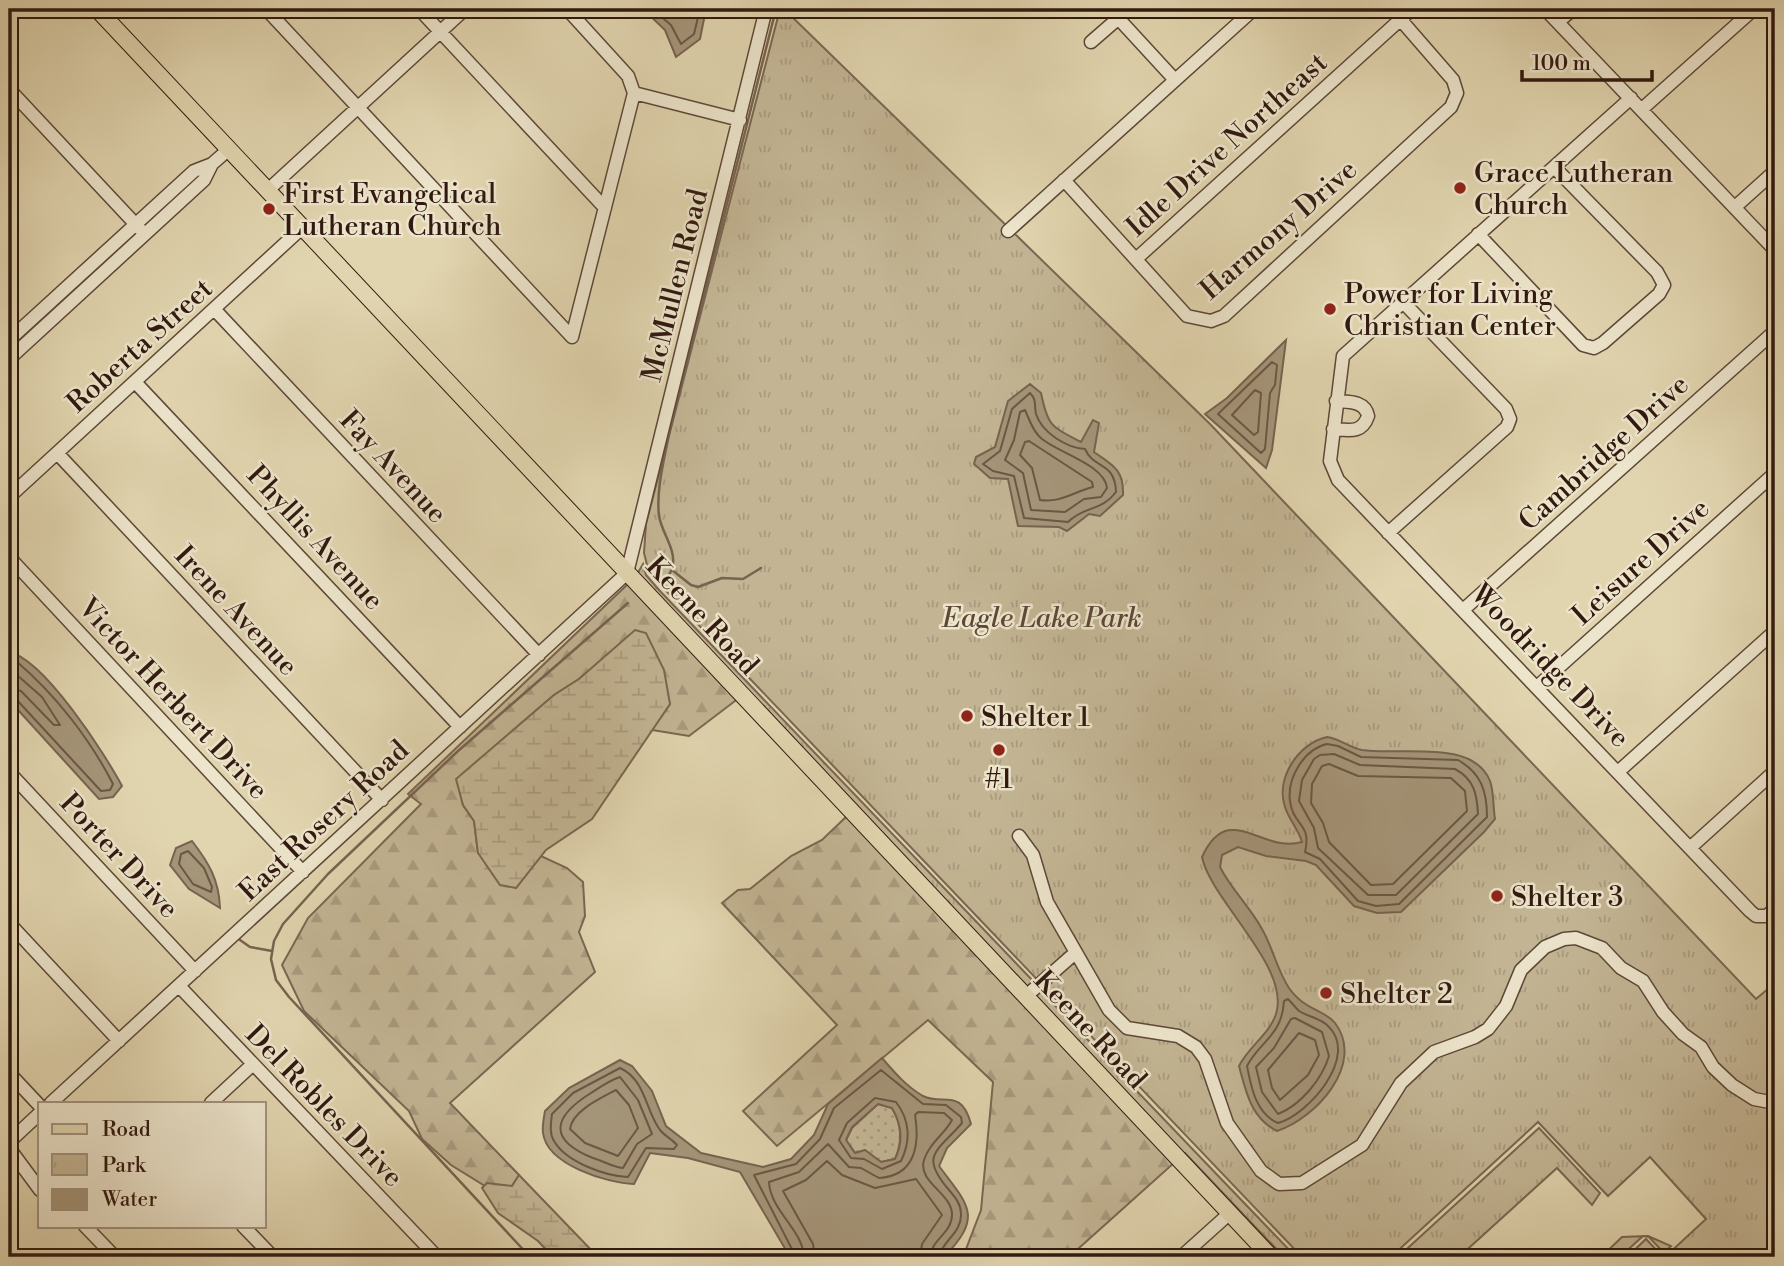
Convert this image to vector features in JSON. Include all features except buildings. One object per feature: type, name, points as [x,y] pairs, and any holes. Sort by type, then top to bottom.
[{"type":"main road","name":"Keene Road","points":[[97,9],[1271,1257]]},
{"type":"street","points":[[266,9],[572,337],[634,93],[628,76],[567,9]]},
{"type":"street","points":[[419,9],[605,208]]},
{"type":"street","points":[[268,190],[465,9]]},
{"type":"street","name":"McMullen Road","points":[[627,573],[766,9]]},
{"type":"street","points":[[1091,41],[1129,9]]},
{"type":"street","points":[[1008,231],[1254,9]]},
{"type":"street","name":"Idle Drive Northeast","points":[[1136,258],[1412,9]]},
{"type":"street","points":[[1545,9],[1775,250]]},
{"type":"street","points":[[1558,22],[1573,9]]},
{"type":"street","points":[[1642,110],[1754,9]]},
{"type":"street","points":[[1118,18],[1175,80]]},
{"type":"street","name":"Harmony Drive","points":[[1063,180],[1187,316],[1211,321],[1223,316],[1451,107],[1457,93],[1454,80],[1400,19]]},
{"type":"street","points":[[9,89],[145,234]]},
{"type":"street","points":[[634,93],[740,120]]},
{"type":"street","name":"Woodridge Drive","points":[[1631,98],[1343,356],[1330,461],[1338,480],[1756,916],[1771,912]]},
{"type":"street","points":[[9,340],[194,171],[212,164],[229,149]]},
{"type":"street","points":[[9,359],[204,180],[212,164]]},
{"type":"street","points":[[1478,234],[1583,345],[1594,348],[1659,294],[1664,285],[1657,271],[1554,167]]},
{"type":"street","points":[[1735,207],[1775,171]]},
{"type":"street","name":"Roberta Street","points":[[9,497],[303,228]]},
{"type":"street","points":[[1388,533],[1507,427],[1510,419],[1506,410],[1402,301]]},
{"type":"street","name":"Fay Avenue","points":[[215,310],[539,655]]},
{"type":"street","name":"Cambridge Drive","points":[[1463,610],[1775,331]]},
{"type":"street","name":"Phyllis Avenue","points":[[135,382],[460,727]]},
{"type":"street","points":[[1333,429],[1356,431],[1364,425],[1368,416],[1364,407],[1357,403],[1336,401]]},
{"type":"street","name":"Irene Avenue","points":[[57,453],[382,800]]},
{"type":"street","name":"Leisure Drive","points":[[1538,686],[1775,473]]},
{"type":"street","name":"Victor Herbert Drive","points":[[9,557],[303,872]]},
{"type":"street","name":"East Rosery Road","points":[[52,1102],[627,573]]},
{"type":"street","points":[[1619,771],[1775,631]]},
{"type":"street","points":[[1690,848],[1775,771]]},
{"type":"street","name":"Porter Drive","points":[[9,772],[195,971]]},
{"type":"street","points":[[1019,836],[1029,846],[1047,902],[1074,954],[1119,1021],[1137,1031],[1178,1036],[1196,1047],[1205,1059],[1227,1124],[1261,1171],[1279,1184],[1302,1183],[1362,1145],[1401,1083],[1434,1052],[1475,1037],[1488,1029],[1506,1006],[1521,970],[1545,947],[1564,939],[1587,941],[1602,948],[1621,968],[1643,981],[1663,1012],[1683,1034],[1701,1047],[1713,1067],[1732,1085],[1754,1099],[1775,1102]]},
{"type":"street","points":[[9,923],[119,1041]]},
{"type":"street","points":[[1025,997],[1074,954]]},
{"type":"street","name":"Del Robles Drive","points":[[179,986],[437,1257]]},
{"type":"street","points":[[212,1102],[253,1064]]},
{"type":"street","points":[[9,1073],[38,1104]]},
{"type":"street","points":[[9,1142],[38,1115]]},
{"type":"street","points":[[9,1148],[38,1187]]},
{"type":"street","points":[[1181,1257],[1230,1213]]},
{"type":"street","points":[[87,1228],[115,1257]]},
{"type":"street","points":[[245,1228],[273,1257]]},
{"type":"green space","name":"Eagle Lake Park","points":[[780,9],[784,9],[1210,424],[1756,999],[1775,983],[1775,1257],[1665,1257],[1706,1219],[1650,1157],[1608,1196],[1538,1122],[1391,1257],[1302,1257],[649,573],[644,553],[646,524]]},
{"type":"green space","points":[[643,564],[646,575],[659,590],[1034,982],[1025,990],[636,576]]},
{"type":"green space","points":[[630,582],[739,698],[689,736],[652,730],[670,704],[635,631],[579,679],[554,695],[457,779],[463,805],[474,821],[478,853],[516,888],[541,856],[567,868],[583,882],[585,916],[579,932],[595,972],[450,1103],[519,1175],[512,1186],[485,1186],[451,1165],[422,1139],[409,1111],[304,1011],[282,965],[308,918],[421,804],[408,794]]},
{"type":"green space","points":[[635,630],[646,633],[664,670],[670,704],[592,819],[546,850],[516,888],[500,885],[478,853],[474,821],[463,805],[456,779]]},
{"type":"green space","points":[[848,815],[1175,1162],[1069,1257],[963,1257],[981,1210],[993,1082],[928,1020],[777,1146],[743,1111],[837,1025],[722,903],[738,890],[750,889],[791,856],[822,840]]},
{"type":"green space","points":[[1040,990],[1296,1257],[1284,1257],[1185,1153],[1181,1156],[1032,998]]},
{"type":"green space","points":[[878,1104],[892,1108],[900,1133],[895,1159],[881,1162],[865,1150],[855,1153],[846,1140],[852,1128]]},
{"type":"green space","points":[[1539,1128],[1600,1193],[1592,1205],[1557,1168],[1459,1257],[1398,1257]]},
{"type":"green space","points":[[519,1175],[598,1257],[553,1257],[538,1241],[498,1213],[482,1188],[487,1183],[512,1186]]},
{"type":"green space","points":[[1643,1236],[1620,1257],[1601,1257],[1622,1237]]},
{"type":"green space","points":[[1644,1236],[1648,1236],[1671,1246],[1664,1253],[1649,1237]]},
{"type":"green space","points":[[1646,1239],[1663,1257],[1627,1257]]},
{"type":"water","points":[[643,9],[706,9],[700,39],[676,57],[665,30]]},
{"type":"water","points":[[1286,340],[1272,450],[1266,468],[1205,414],[1227,398]]},
{"type":"water","points":[[1030,384],[1041,393],[1052,424],[1063,432],[1081,442],[1093,420],[1099,423],[1094,452],[1116,469],[1123,486],[1123,495],[1100,516],[1089,514],[1067,531],[1059,527],[1018,526],[1008,479],[990,478],[974,464],[976,457],[995,447],[1008,401]]},
{"type":"water","points":[[9,652],[23,658],[39,671],[88,731],[122,786],[113,797],[99,799],[9,700]]},
{"type":"water","points":[[1327,737],[1362,750],[1434,752],[1468,759],[1481,768],[1490,781],[1495,819],[1401,912],[1377,913],[1354,906],[1316,865],[1306,861],[1266,856],[1238,847],[1222,855],[1220,867],[1262,929],[1289,988],[1301,1001],[1331,1018],[1343,1039],[1344,1055],[1332,1088],[1306,1115],[1277,1131],[1255,1112],[1239,1066],[1276,1014],[1277,996],[1272,976],[1262,955],[1219,893],[1202,857],[1212,840],[1223,832],[1235,830],[1287,844],[1302,842],[1285,807],[1283,785],[1299,754],[1307,746]]},
{"type":"water","points":[[192,841],[212,872],[218,889],[220,908],[189,889],[170,865],[176,848]]},
{"type":"water","points":[[882,1058],[906,1084],[923,1096],[951,1100],[962,1105],[971,1124],[947,1148],[939,1166],[964,1201],[968,1220],[964,1231],[944,1257],[790,1257],[740,1172],[688,1158],[650,1153],[634,1184],[623,1183],[594,1176],[566,1163],[547,1144],[543,1133],[545,1111],[569,1088],[620,1060],[632,1066],[652,1091],[666,1126],[701,1153],[763,1167],[791,1159],[814,1135],[828,1104]],"holes":[[[878,1104],[892,1108],[901,1133],[895,1159],[881,1162],[865,1150],[855,1153],[846,1140],[852,1127]]]},
{"type":"waterway","points":[[661,582],[672,570],[673,564],[658,506],[669,434],[776,9]]},
{"type":"waterway","points":[[672,570],[691,585],[698,587],[722,578],[743,579],[761,568]]},
{"type":"waterway","points":[[530,1257],[289,997],[276,980],[271,959],[274,941],[283,924],[328,874],[458,751],[628,603]]},
{"type":"waterway","points":[[240,940],[250,947],[272,951]]},
{"type":"place","name":"Grace Lutheran Church","points":[[1460,188]]},
{"type":"place","name":"First Evangelical Lutheran Church","points":[[269,209]]},
{"type":"place","name":"Power for Living Christian Center","points":[[1330,309]]},
{"type":"place","name":"Shelter 1","points":[[967,716]]},
{"type":"place","name":"#1","points":[[999,750]]},
{"type":"place","name":"Shelter 3","points":[[1497,896]]},
{"type":"place","name":"Shelter 2","points":[[1326,993]]}]
